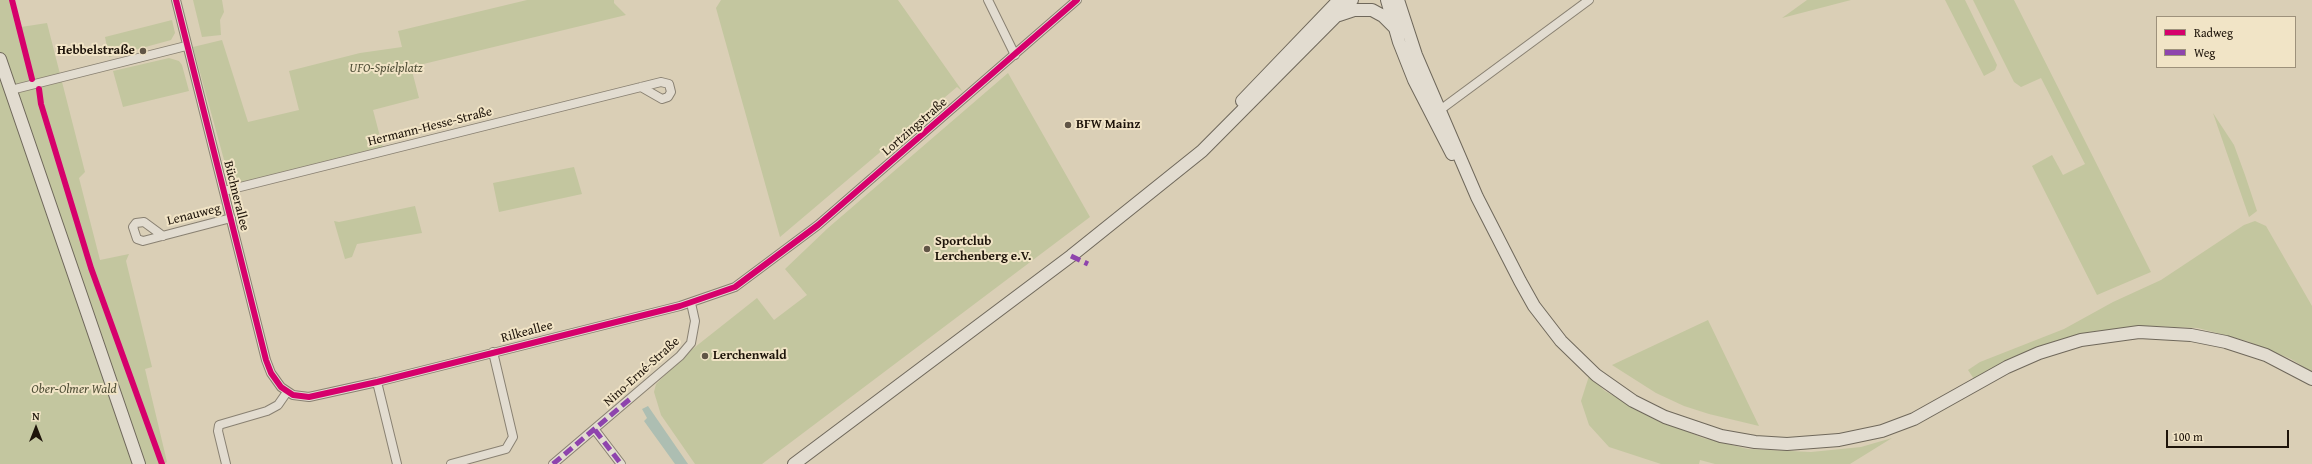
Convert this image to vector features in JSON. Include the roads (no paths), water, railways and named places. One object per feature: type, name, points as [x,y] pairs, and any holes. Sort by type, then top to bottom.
[{"type":"main road","points":[[1166,180],[1339,0]]},
{"type":"main road","points":[[794,464],[1071,256],[1202,151],[1352,0]]},
{"type":"main road","points":[[1387,0],[1395,29],[1414,80],[1443,140],[1477,197],[1526,293],[1552,330],[1573,354],[1610,386],[1645,408],[1682,424],[1722,436],[1787,444],[1823,443],[1867,435],[1899,425],[1930,411],[2007,367],[2039,353],[2081,340],[2125,333],[2178,334],[2215,339],[2266,355],[2312,379]]},
{"type":"main road","points":[[1398,0],[1408,33],[1477,197]]},
{"type":"main road","points":[[1334,17],[1354,10],[1367,9],[1383,16],[1395,29]]},
{"type":"main road","points":[[0,59],[139,464]]},
{"type":"street","name":"Büchnerallee","points":[[176,0],[186,46],[266,360],[271,373],[287,392]]},
{"type":"street","points":[[988,0],[1015,55]]},
{"type":"street","points":[[1440,110],[1589,0]]},
{"type":"street","name":"Lortzingstraße","points":[[765,266],[818,225],[1015,55],[1073,1]]},
{"type":"street","points":[[11,90],[186,46]]},
{"type":"street","name":"Hermann-Hesse-Straße","points":[[224,191],[641,87]]},
{"type":"street","name":"Lenauweg","points":[[163,236],[231,218]]},
{"type":"street","name":"Rilkeallee","points":[[287,392],[309,397],[377,382],[691,302],[735,287],[765,266]]},
{"type":"street","name":"Nino-Erné-Straße","points":[[553,464],[596,430],[680,356],[691,343],[695,321],[691,302]]},
{"type":"street","points":[[451,464],[506,449],[513,437],[493,352]]},
{"type":"street","points":[[377,382],[397,464]]},
{"type":"street","points":[[226,464],[218,431],[219,425],[268,412],[278,405],[287,392]]},
{"type":"street","points":[[596,430],[622,464]]},
{"type":"place","name":"Hebbelstraße","points":[[143,51]]},
{"type":"place","name":"BFW Mainz","points":[[1068,125]]},
{"type":"place","name":"Sportclub Lerchenberg e.V.","points":[[927,249]]},
{"type":"place","name":"Lerchenwald","points":[[705,356]]},
{"type":"park label","name":"UFO-Spielplatz","points":[[386,69]]},
{"type":"park label","name":"Ober-Olmer Wald","points":[[74,390]]}]
